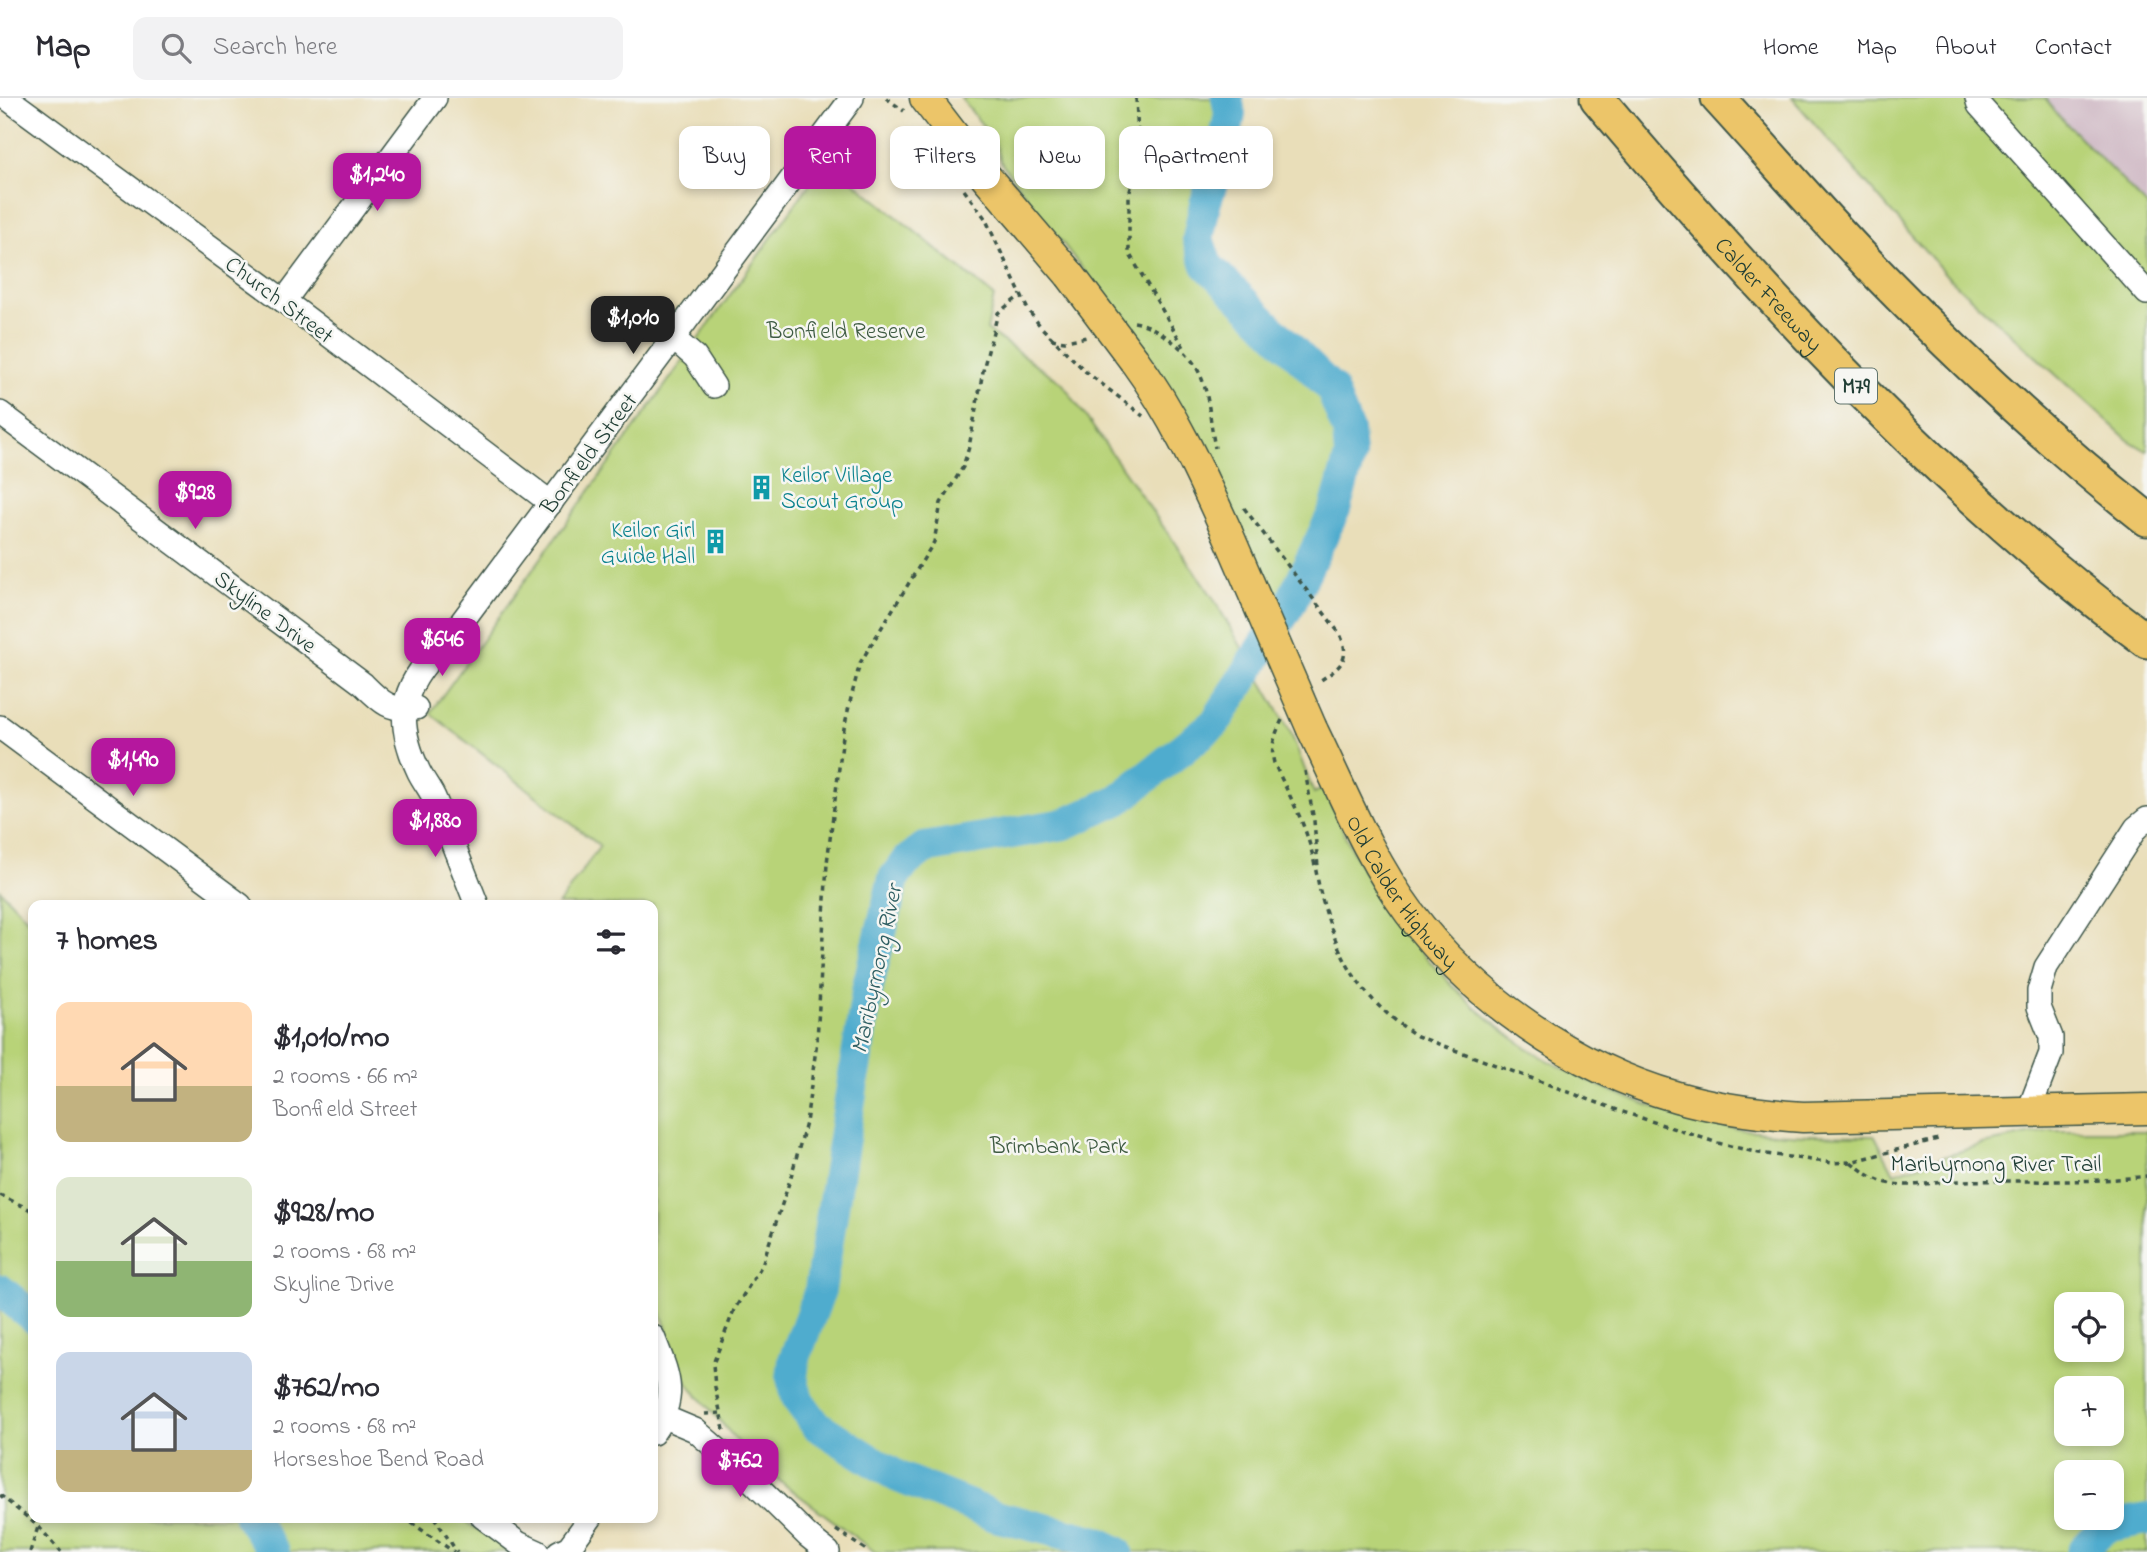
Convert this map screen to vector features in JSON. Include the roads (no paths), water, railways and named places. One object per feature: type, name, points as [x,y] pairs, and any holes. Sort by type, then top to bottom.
[{"type":"highway","name":"Calder Freeway","points":[[1597,98],[1752,276],[1844,375],[1938,466],[2038,553],[2147,640]]},
{"type":"highway","points":[[1718,98],[1881,277],[1949,346],[2043,433],[2147,519]]},
{"type":"highway","points":[[1938,466],[2147,654]]},
{"type":"main road","name":"Old Calder Highway","points":[[946,98],[1070,275],[1152,384],[1177,428],[1227,531],[1312,729],[1374,857],[1408,911],[1479,988],[1529,1025],[1584,1058],[1650,1088],[1754,1114],[1803,1117],[2147,1109]]},
{"type":"main road","name":"Old Calder Highway","points":[[916,106],[982,172],[1070,275]]},
{"type":"street","name":"Church Street","points":[[7,98],[284,301],[551,503]]},
{"type":"street","points":[[284,301],[435,98]]},
{"type":"street","name":"Bonfield Street","points":[[409,706],[419,694],[449,639],[852,98]]},
{"type":"street","points":[[1977,98],[1979,105],[2147,293]]},
{"type":"street","points":[[673,338],[695,357],[714,386]]},
{"type":"street","name":"Skyline Drive","points":[[0,413],[363,684],[409,706]]},
{"type":"street","points":[[409,706],[408,742],[475,900]]},
{"type":"street","points":[[0,727],[233,900]]},
{"type":"street","points":[[2028,1112],[2051,1052],[2051,1037],[2039,1007],[2039,991],[2046,967],[2136,828],[2147,819]]},
{"type":"street","points":[[658,1350],[668,1377],[669,1404],[658,1425],[695,1430],[828,1552]]},
{"type":"street","points":[[491,1523],[518,1543],[538,1552]]},
{"type":"street","points":[[559,1552],[569,1547],[587,1523]]},
{"type":"waterway","name":"Maribyrnong River","points":[[1117,1552],[1097,1542],[995,1516],[898,1477],[816,1425],[798,1400],[792,1378],[794,1360],[820,1290],[868,986],[894,878],[906,862],[924,848],[1065,824],[1118,800],[1215,723],[1290,604],[1335,509],[1350,456],[1348,431],[1331,388],[1207,265],[1198,239],[1205,204],[1222,153],[1230,114],[1227,98]]},
{"type":"waterway","name":"Maribyrnong River","points":[[0,1290],[28,1313]]},
{"type":"waterway","name":"Maribyrnong River","points":[[2082,1552],[2105,1527],[2147,1519]]},
{"type":"waterway","name":"Maribyrnong River","points":[[254,1523],[274,1552]]},
{"type":"place","name":"Keilor Village Scout Group","points":[[761,487]]},
{"type":"place","name":"Keilor Girl Guide Hall","points":[[715,542]]},
{"type":"park label","name":"Bonfield Reserve","points":[[846,330]]},
{"type":"park label","name":"Brimbank Park","points":[[1059,1145]]}]
